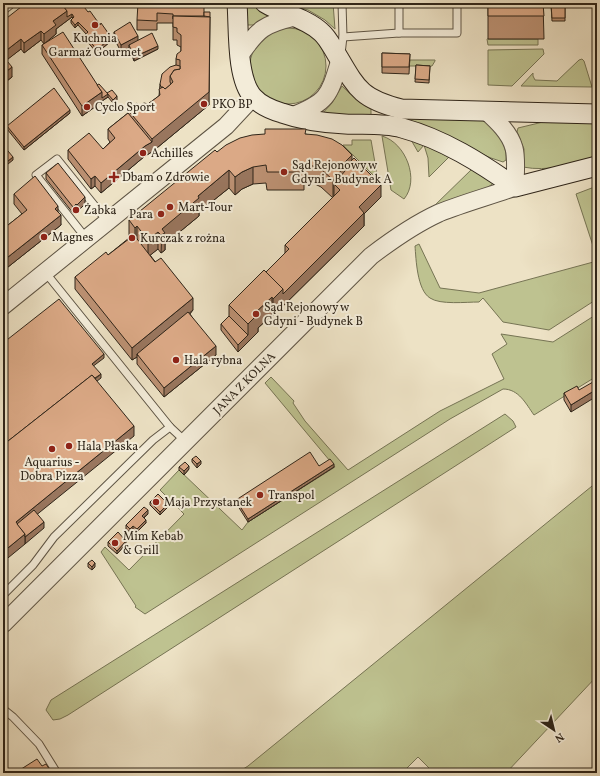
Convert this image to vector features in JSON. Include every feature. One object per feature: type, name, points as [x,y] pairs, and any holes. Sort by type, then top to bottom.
[{"type":"main road","points":[[237,3],[240,55],[244,82],[253,97],[260,104],[292,116],[326,123],[389,125],[415,132],[451,148],[515,186],[597,166]]},
{"type":"main road","points":[[265,3],[274,9],[313,26],[322,33],[328,39],[348,76],[357,88],[376,102],[401,108],[597,114]]},
{"type":"street","points":[[3,7],[8,3]]},
{"type":"street","points":[[240,55],[260,29],[275,22],[295,17]]},
{"type":"street","points":[[292,116],[315,106],[325,98],[332,87],[340,60]]},
{"type":"street","points":[[3,306],[226,126],[253,97]]},
{"type":"street","points":[[486,111],[495,119],[509,136],[514,149],[515,186]]},
{"type":"street","name":"JANA Z KOLNA","points":[[4,622],[360,266],[388,243],[440,213],[515,186]]},
{"type":"lane","points":[[340,60],[343,37],[342,3]]},
{"type":"lane","points":[[399,3],[399,33]]},
{"type":"lane","points":[[343,37],[399,33],[457,33],[458,3]]},
{"type":"lane","points":[[86,238],[36,175],[57,159],[107,221]]},
{"type":"lane","points":[[45,272],[170,427],[185,442]]},
{"type":"lane","points":[[3,595],[33,565],[54,537],[153,440],[170,427]]},
{"type":"lane","points":[[3,709],[13,717],[39,744],[57,773]]},
{"type":"green space","points":[[245,3],[253,3],[268,16],[253,25],[248,25],[245,22]]},
{"type":"green space","points":[[282,3],[333,3],[335,29],[325,20],[308,10]]},
{"type":"green space","points":[[288,28],[303,31],[315,39],[323,51],[326,66],[323,81],[315,93],[303,101],[288,104],[273,101],[261,93],[253,81],[250,66],[253,51],[261,39],[273,31]]},
{"type":"green space","points":[[487,39],[538,39],[538,45],[488,45]]},
{"type":"green space","points":[[543,49],[544,54],[512,86],[488,85],[488,50]]},
{"type":"green space","points":[[582,59],[584,61],[592,87],[521,86],[533,73],[535,80],[557,81],[579,60]]},
{"type":"green space","points":[[410,60],[435,61],[432,66],[409,66]]},
{"type":"green space","points":[[342,86],[357,100],[371,109],[371,117],[321,115],[332,103]]},
{"type":"green space","points":[[402,117],[483,120],[497,132],[500,137],[505,148],[506,160],[503,162],[491,158],[401,119]]},
{"type":"green space","points":[[597,121],[597,159],[542,169],[523,167],[524,149],[517,132],[518,128],[543,122]]},
{"type":"green space","points":[[382,136],[398,146],[408,163],[411,182],[409,191],[404,199],[391,190]]},
{"type":"green space","points":[[410,138],[450,156],[429,177],[428,158],[424,145],[418,152]]},
{"type":"green space","points":[[352,140],[371,140],[378,180],[343,145],[352,145]]},
{"type":"green space","points":[[472,169],[495,182],[487,188],[433,207]]},
{"type":"green space","points":[[597,186],[597,258],[576,194]]},
{"type":"green space","points":[[419,244],[440,288],[479,293],[597,261],[597,299],[549,330],[503,322],[483,298],[479,302],[460,303],[440,302],[430,298],[422,288],[420,281],[415,246]]},
{"type":"green space","points":[[597,314],[597,376],[534,415],[518,394],[503,389],[450,419],[145,614],[135,607],[136,606],[101,552],[105,547],[129,570],[184,514],[160,490],[179,470],[242,530],[248,522],[335,467],[265,383],[271,377],[294,401],[293,403],[305,421],[348,470],[440,411],[504,379],[492,354],[507,344],[501,334],[553,342]]},
{"type":"green space","points":[[505,414],[513,421],[516,427],[68,715],[60,719],[53,720],[46,710],[51,700]]},
{"type":"green space","points":[[597,482],[597,676],[506,773],[434,773],[418,757],[402,773],[237,773],[248,766]]},
{"type":"building","points":[[26,3],[61,3],[67,11],[53,21],[56,25],[44,34],[41,31],[24,43],[21,39],[3,53],[3,21]]},
{"type":"building","points":[[61,3],[81,3],[88,12],[90,11],[100,25],[101,23],[111,37],[97,50],[85,35],[88,32],[78,22],[75,25],[71,20],[74,17],[72,14],[67,17],[67,11]]},
{"type":"building","points":[[138,3],[201,3],[201,5],[204,5],[204,16],[173,16],[173,14],[157,13],[157,21],[137,20]]},
{"type":"building","points":[[488,3],[543,3],[544,16],[488,16]]},
{"type":"building","points":[[551,4],[565,4],[565,18],[552,18]]},
{"type":"building","points":[[204,12],[210,12],[210,17],[204,16]]},
{"type":"building","points":[[173,16],[210,17],[209,92],[152,139],[128,110],[137,103],[139,106],[144,103],[148,104],[160,95],[159,89],[163,87],[165,89],[173,82],[170,76],[174,70],[180,69],[180,60],[176,59],[177,54],[181,51],[181,35],[177,32],[177,28],[173,27]]},
{"type":"building","points":[[130,22],[138,36],[121,45],[114,32]]},
{"type":"building","points":[[63,32],[102,92],[82,106],[42,45]]},
{"type":"building","points":[[152,33],[158,46],[134,57],[129,45]]},
{"type":"building","points":[[382,53],[410,54],[409,67],[382,67]]},
{"type":"building","points":[[3,56],[12,67],[3,74]]},
{"type":"building","points":[[176,65],[180,66],[180,69],[174,70],[170,76],[171,84],[165,89],[161,87],[160,84],[162,74],[170,67]]},
{"type":"building","points":[[416,65],[430,66],[429,80],[415,79]]},
{"type":"building","points":[[99,84],[108,94],[102,98],[102,92],[97,85]]},
{"type":"building","points":[[54,88],[70,110],[24,147],[7,126]]},
{"type":"building","points":[[112,90],[117,96],[113,100],[107,93]]},
{"type":"building","points":[[128,113],[152,142],[145,146],[101,183],[95,176],[91,179],[68,150],[89,133],[103,149],[115,138],[108,129]]},
{"type":"building","points":[[265,129],[306,129],[305,134],[317,135],[332,139],[342,145],[352,155],[343,164],[345,166],[333,180],[321,169],[304,165],[304,172],[267,172],[266,165],[253,167],[235,177],[229,170],[162,229],[165,233],[161,235],[158,232],[148,240],[137,226],[135,228],[129,220],[215,150],[217,152],[226,145],[240,138],[265,134]]},
{"type":"building","points":[[3,145],[13,157],[3,165]]},
{"type":"building","points":[[354,158],[381,185],[359,207],[364,213],[283,294],[283,289],[266,272],[289,249],[285,245],[340,190],[334,184],[345,171],[345,167]]},
{"type":"building","points":[[58,163],[85,197],[73,207],[46,173]]},
{"type":"building","points":[[35,176],[58,206],[55,209],[61,215],[3,261],[3,229],[27,210],[14,194]]},
{"type":"building","points":[[134,235],[155,262],[161,258],[193,298],[132,348],[75,277],[106,252],[108,255]]},
{"type":"building","points":[[264,270],[283,289],[256,312],[258,314],[248,324],[229,305]]},
{"type":"building","points":[[59,299],[104,354],[92,364],[101,374],[95,378],[92,375],[3,445],[3,343]]},
{"type":"building","name":"Hala rybna","points":[[188,312],[216,346],[164,388],[137,354]]},
{"type":"building","points":[[229,316],[248,335],[238,345],[221,324]]},
{"type":"building","name":"Hala Płaska","points":[[92,375],[134,426],[16,522],[25,534],[3,552],[3,445]]},
{"type":"building","points":[[593,382],[597,389],[571,405],[564,393],[577,386],[579,390]]},
{"type":"building","points":[[310,452],[319,466],[330,459],[334,464],[248,519],[236,500]]},
{"type":"building","points":[[196,456],[201,461],[197,464],[192,459]]},
{"type":"building","points":[[185,462],[189,466],[184,471],[179,467]]},
{"type":"building","points":[[158,494],[168,504],[160,512],[150,502]]},
{"type":"building","points":[[144,507],[148,510],[142,516],[146,520],[137,529],[133,526],[130,529],[126,525]]},
{"type":"building","points":[[34,510],[44,522],[25,537],[25,534],[17,524]]},
{"type":"building","points":[[118,532],[126,541],[117,551],[108,542]]},
{"type":"building","points":[[92,560],[95,563],[92,567],[88,563]]},
{"type":"building","points":[[37,759],[42,766],[46,764],[52,773],[15,773]]},
{"type":"place","name":"Kuchnia Garmaż Gourmet","points":[[95,25]]},
{"type":"place","name":"PKO BP","points":[[204,104]]},
{"type":"place","name":"Cyclo Sport","points":[[87,107]]},
{"type":"place","name":"Achilles","points":[[143,153]]},
{"type":"place","name":"Sąd Rejonowy w Gdyni - Budynek A","points":[[284,172]]},
{"type":"place","name":"Dbam o Zdrowie","points":[[114,177]]},
{"type":"place","name":"Mart-Tour","points":[[170,207]]},
{"type":"place","name":"Żabka","points":[[76,210]]},
{"type":"place","name":"Para","points":[[161,214]]},
{"type":"place","name":"Magnes","points":[[44,237]]},
{"type":"place","name":"Kurczak z rożna","points":[[132,238]]},
{"type":"place","name":"Sąd Rejonowy w Gdyni - Budynek B","points":[[256,314]]},
{"type":"place","name":"Hala rybna","points":[[176,360]]},
{"type":"place","name":"Hala Płaska","points":[[69,446]]},
{"type":"place","name":"Aquarius - Dobra Pizza","points":[[52,449]]},
{"type":"place","name":"Transpol","points":[[260,495]]},
{"type":"place","name":"Maja Przystanek","points":[[156,502]]},
{"type":"place","name":"Mim Kebab & Grill","points":[[115,543]]}]
